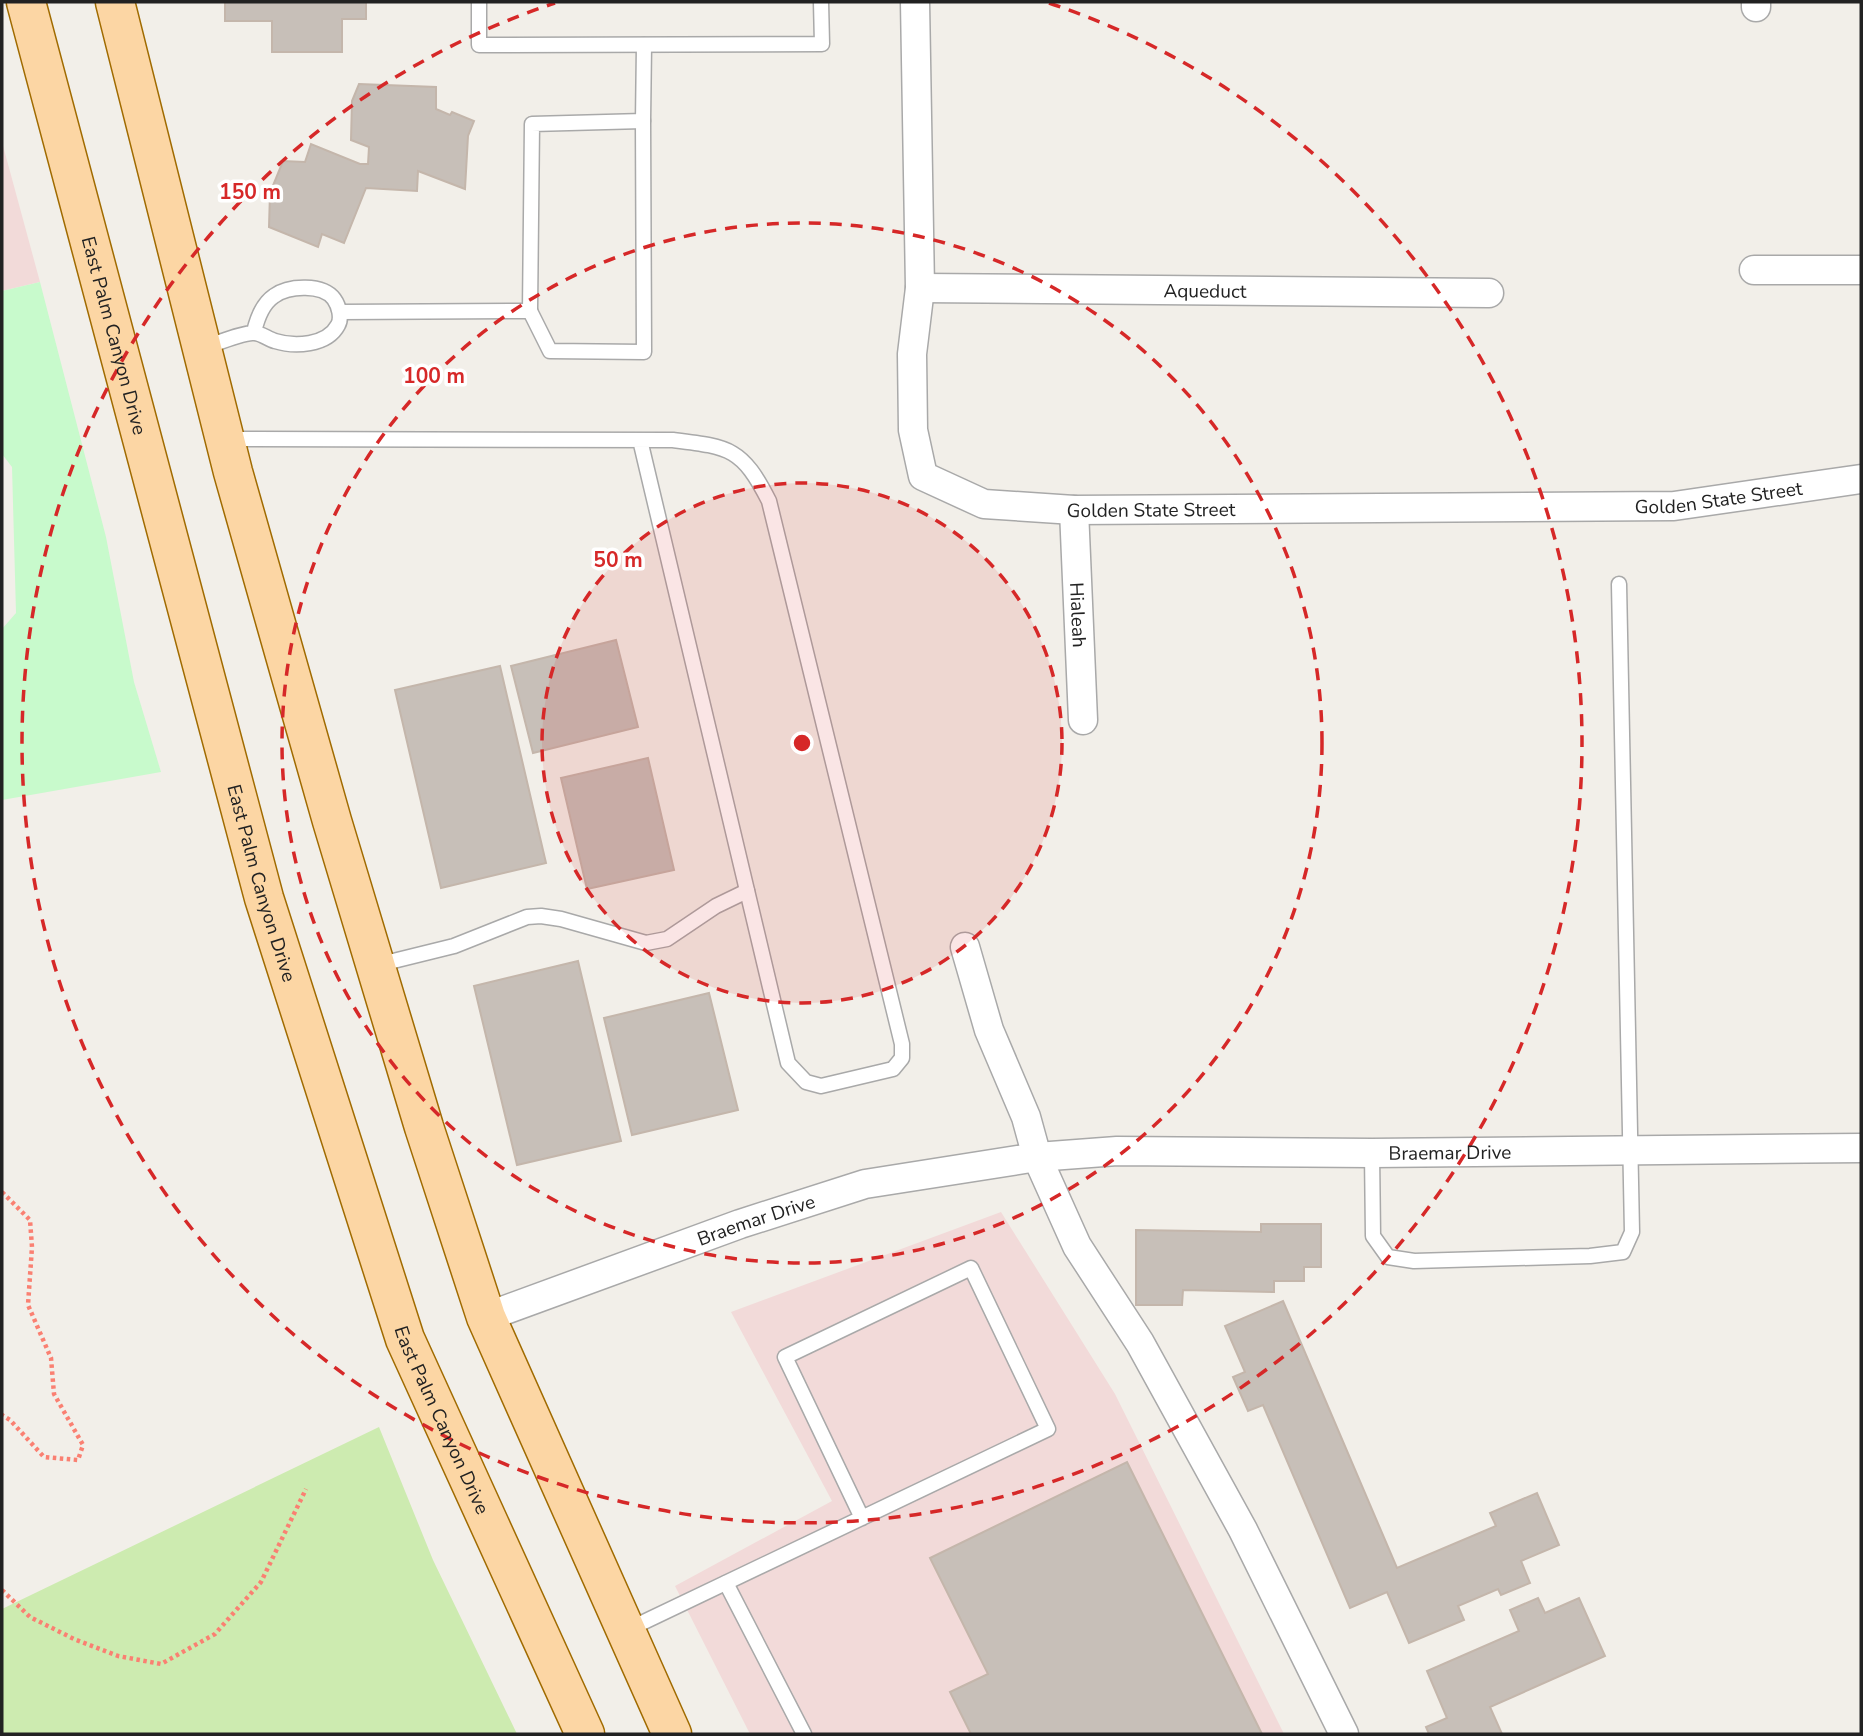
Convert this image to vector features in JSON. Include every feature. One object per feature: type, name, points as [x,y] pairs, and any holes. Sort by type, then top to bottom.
[{"type":"main road","name":"East Palm Canyon Drive","points":[[26,2],[264,898],[401,1326],[585,1734]]},
{"type":"main road","points":[[115,2],[224,439],[332,821],[424,1127],[486,1317],[672,1734]]},
{"type":"street","name":"Golden State Street","points":[[915,2],[920,288],[912,354],[913,430],[923,476],[984,504],[1074,510],[1674,506],[1861,479]]},
{"type":"street","points":[[1754,270],[1861,270]]},
{"type":"street","name":"Aqueduct","points":[[920,288],[1489,293]]},
{"type":"street","name":"Hialeah","points":[[1074,510],[1083,720]]},
{"type":"street","points":[[965,947],[989,1030],[1026,1117],[1037,1157],[1077,1246],[1140,1343],[1243,1530],[1344,1734]]},
{"type":"street","name":"Braemar Drive","points":[[486,1317],[740,1224],[865,1184],[1037,1157],[1117,1151],[1372,1153],[1861,1148]]},
{"type":"lane","points":[[479,2],[479,45],[822,44],[821,2]]},
{"type":"lane","points":[[643,121],[532,124],[530,311],[550,351],[644,352],[644,45]]},
{"type":"lane","points":[[202,349],[254,332],[277,342],[312,343],[331,335],[339,323],[340,312],[334,298],[320,289],[298,288],[275,295],[259,313],[254,332]]},
{"type":"lane","points":[[340,312],[530,311]]},
{"type":"lane","points":[[224,439],[673,440],[720,446],[733,452],[755,473],[769,501],[902,1044],[902,1058],[893,1069],[821,1086],[806,1082],[788,1063],[640,440]]},
{"type":"lane","points":[[1372,1153],[1373,1236],[1388,1257],[1414,1261],[1590,1256],[1623,1252],[1632,1232],[1619,584]]},
{"type":"lane","points":[[375,965],[454,946],[527,917],[561,919],[646,943],[667,939],[709,910],[747,891]]},
{"type":"lane","points":[[626,1631],[863,1518],[1048,1429],[971,1268],[785,1357],[863,1518]]},
{"type":"lane","points":[[726,1583],[804,1734]]},
{"type":"path","points":[[2,1192],[30,1220],[32,1247],[28,1305],[51,1359],[54,1394],[83,1446],[78,1460],[44,1457],[10,1420],[2,1415]]},
{"type":"path","points":[[2,1590],[30,1617],[74,1639],[118,1657],[161,1664],[215,1634],[261,1582],[306,1489]]},
{"type":"shaded area","points":[[2,142],[40,282],[2,291]]},
{"type":"shaded area","points":[[1001,1212],[1115,1394],[1284,1734],[750,1734],[675,1586],[832,1501],[731,1312]]},
{"type":"green space","points":[[40,282],[106,537],[134,682],[161,772],[2,800],[2,629],[16,613],[12,467],[2,454],[2,291]]},
{"type":"green space","points":[[379,1427],[433,1560],[517,1734],[2,1734],[2,1609]]},
{"type":"building","points":[[225,2],[366,2],[366,19],[342,19],[342,52],[272,52],[272,21],[225,21]]},
{"type":"building","points":[[359,84],[436,87],[436,109],[474,121],[468,136],[465,189],[418,171],[417,191],[366,188],[344,243],[322,234],[318,247],[269,227],[270,193],[283,161],[305,162],[311,144],[360,164],[368,164],[369,147],[351,140],[352,101]]},
{"type":"building","points":[[616,640],[638,727],[533,753],[511,666]]},
{"type":"building","points":[[500,666],[546,863],[441,888],[395,690]]},
{"type":"building","points":[[648,758],[674,870],[587,889],[561,778]]},
{"type":"building","points":[[578,961],[621,1141],[517,1165],[474,986]]},
{"type":"building","points":[[709,993],[738,1110],[632,1135],[604,1018]]},
{"type":"building","points":[[1261,1224],[1321,1224],[1321,1267],[1304,1267],[1304,1281],[1274,1281],[1274,1292],[1183,1290],[1182,1305],[1136,1305],[1136,1230],[1261,1232]]},
{"type":"building","points":[[1283,1301],[1397,1568],[1496,1526],[1490,1513],[1537,1493],[1559,1545],[1521,1561],[1530,1583],[1501,1595],[1498,1589],[1458,1606],[1464,1620],[1409,1643],[1387,1592],[1350,1608],[1263,1405],[1248,1411],[1233,1377],[1245,1372],[1225,1326]]},
{"type":"building","points":[[1127,1462],[1262,1734],[971,1734],[950,1692],[988,1674],[930,1558]]},
{"type":"building","points":[[1538,1598],[1545,1613],[1579,1598],[1605,1656],[1490,1707],[1502,1734],[1429,1734],[1426,1727],[1447,1718],[1427,1671],[1519,1631],[1510,1610]]}]
